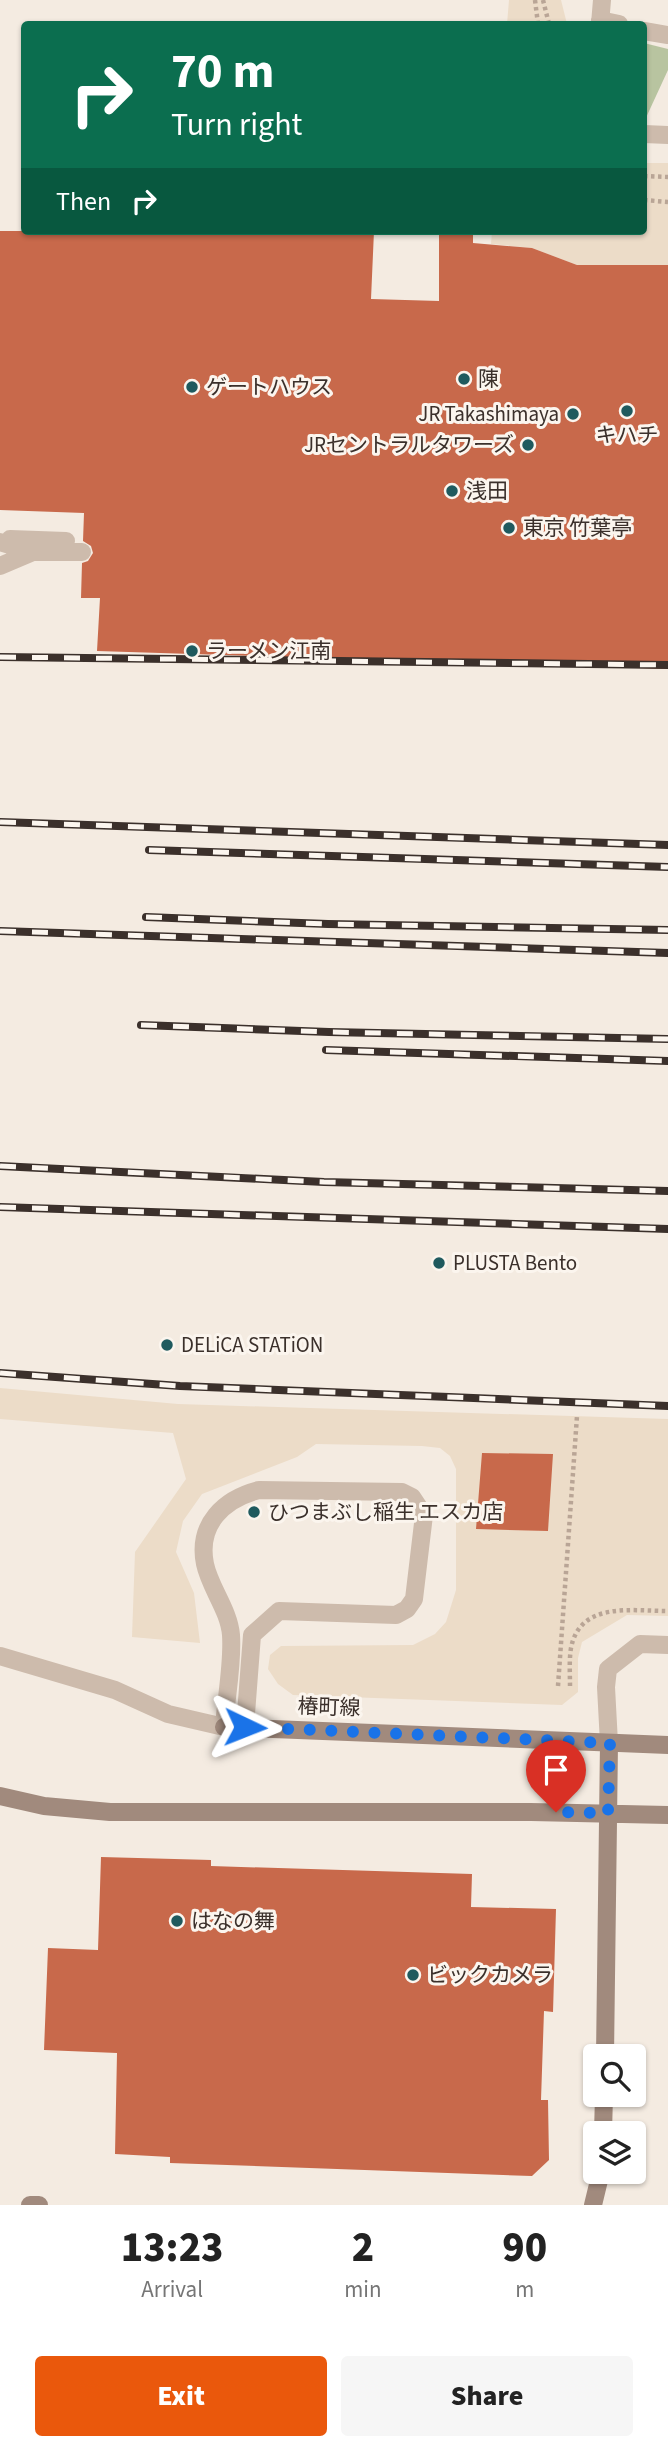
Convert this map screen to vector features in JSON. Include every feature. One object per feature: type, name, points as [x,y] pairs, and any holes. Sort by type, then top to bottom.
[{"type":"street","points":[[600,21],[602,0]]},
{"type":"street","points":[[647,32],[668,35]]},
{"type":"street","points":[[647,134],[668,135]]},
{"type":"street","points":[[0,541],[83,547],[33,552],[0,566]]},
{"type":"street","points":[[0,541],[33,552]]},
{"type":"street","points":[[224,1727],[231,1634],[205,1564],[204,1544],[209,1524],[222,1507],[239,1495],[259,1490],[402,1492],[412,1497],[424,1515],[414,1599],[407,1609],[396,1615],[279,1612],[252,1635],[245,1727]]},
{"type":"street","points":[[605,2044],[610,1743],[606,1687],[608,1669],[640,1644],[668,1645]]},
{"type":"street","name":"椿町線","points":[[0,1656],[115,1690],[168,1714],[224,1727],[668,1745]]},
{"type":"street","points":[[0,1796],[44,1806],[110,1812],[668,1815]]},
{"type":"street","points":[[593,2205],[598,2184]]},
{"type":"street","points":[[30,2205],[39,2205]]},
{"type":"path","points":[[535,0],[538,21]]},
{"type":"path","points":[[543,0],[548,21]]},
{"type":"path","points":[[647,176],[668,177]]},
{"type":"path","points":[[647,200],[668,202]]},
{"type":"path","points":[[558,1686],[577,1416]]},
{"type":"path","points":[[570,1686],[571,1646],[581,1625],[599,1611],[668,1611]]},
{"type":"green space","points":[[647,44],[668,49],[668,70],[647,116]]},
{"type":"shaded area","points":[[509,0],[561,0],[566,21],[507,21]]},
{"type":"shaded area","points":[[647,163],[668,163],[668,265],[577,265],[532,248],[491,244],[492,235],[647,235]]},
{"type":"shaded area","points":[[0,1388],[178,1404],[668,1419],[668,1616],[627,1615],[582,1642],[578,1658],[578,1692],[562,1705],[293,1695],[278,1684],[268,1669],[270,1655],[281,1646],[413,1645],[435,1634],[446,1622],[456,1590],[456,1469],[450,1456],[440,1448],[422,1446],[316,1444],[297,1457],[202,1494],[183,1521],[176,1552],[194,1593],[200,1643],[132,1637],[135,1552],[186,1479],[173,1433],[0,1419]]},
{"type":"building","points":[[0,231],[21,231],[21,235],[374,235],[371,299],[439,301],[439,235],[473,235],[473,243],[532,248],[577,265],[668,265],[668,669],[97,651],[100,598],[81,598],[82,563],[88,561],[93,553],[91,546],[83,541],[84,513],[0,510]]},
{"type":"building","points":[[482,1453],[553,1454],[548,1531],[476,1529]]},
{"type":"building","points":[[101,1857],[211,1860],[211,1866],[472,1874],[471,1907],[556,1909],[553,2012],[544,2011],[541,2100],[548,2100],[549,2160],[532,2176],[170,2163],[170,2157],[115,2154],[117,2053],[44,2050],[48,1948],[98,1950]]},
{"type":"railway","points":[[0,657],[668,665]]},
{"type":"railway","points":[[0,822],[668,845]]},
{"type":"railway","points":[[149,850],[668,867]]},
{"type":"railway","points":[[146,917],[328,924],[668,930]]},
{"type":"railway","points":[[0,931],[668,953]]},
{"type":"railway","points":[[141,1025],[668,1039]]},
{"type":"railway","points":[[326,1050],[668,1061]]},
{"type":"railway","points":[[0,1166],[324,1182],[668,1191]]},
{"type":"railway","points":[[0,1207],[668,1229]]},
{"type":"railway","points":[[0,1373],[180,1386],[668,1406]]},
{"type":"place","name":"陳","points":[[464,379]]},
{"type":"place","name":"ゲートハウス","points":[[192,387]]},
{"type":"place","name":"キハチ","points":[[627,411]]},
{"type":"place","name":"JR Takashimaya","points":[[573,414]]},
{"type":"place","name":"JRセントラルタワーズ","points":[[528,445]]},
{"type":"place","name":"浅田","points":[[452,491]]},
{"type":"place","name":"東京 竹葉亭","points":[[509,528]]},
{"type":"place","name":"ラーメン江南","points":[[192,651]]},
{"type":"place","name":"PLUSTA Bento","points":[[439,1263]]},
{"type":"place","name":"DELiCA STATiON","points":[[167,1345]]},
{"type":"place","name":"ひつまぶし稲生 エスカ店","points":[[254,1512]]},
{"type":"place","name":"はなの舞","points":[[177,1921]]},
{"type":"place","name":"ビックカメラ","points":[[413,1975]]},
{"type":"route","points":[[245,1727],[534,1737],[610,1743],[608,1813],[556,1812]]}]
